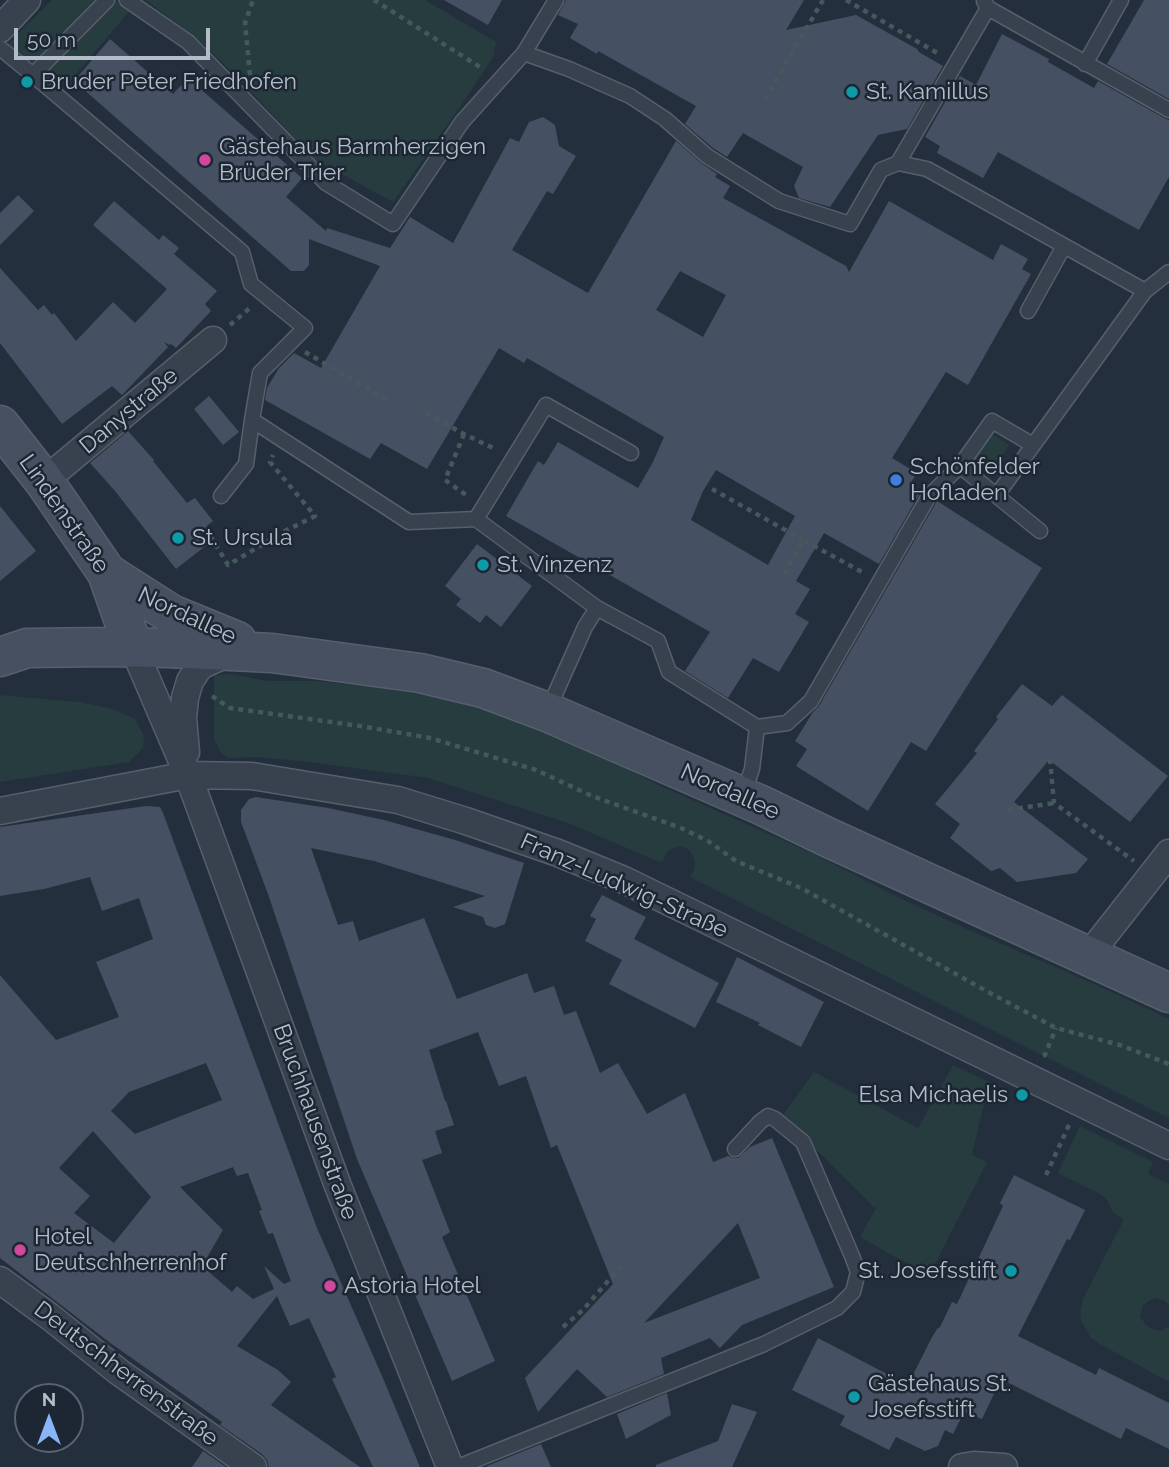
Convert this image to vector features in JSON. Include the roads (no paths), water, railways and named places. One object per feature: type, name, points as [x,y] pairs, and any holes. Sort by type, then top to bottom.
[{"type":"main road","name":"Lindenstraße","points":[[0,425],[44,481],[111,584],[133,647]]},
{"type":"main road","points":[[14,652],[88,628],[108,612],[111,584]]},
{"type":"main road","name":"Nordallee","points":[[111,584],[172,614],[272,653]]},
{"type":"main road","name":"Nordallee","points":[[14,652],[133,647],[272,653],[420,673],[483,688],[547,712],[743,797],[1169,993]]},
{"type":"street","points":[[0,29],[27,0]]},
{"type":"street","name":"Danystraße","points":[[44,481],[214,340]]},
{"type":"street","name":"Bruchhausenstraße","points":[[133,647],[188,775],[338,1186],[450,1467]]},
{"type":"street","name":"Bruchhausenstraße","points":[[188,775],[183,718],[190,681],[200,666],[231,652]]},
{"type":"street","name":"Franz-Ludwig-Straße","points":[[0,811],[188,775],[252,775],[398,800],[558,853],[624,880],[1169,1146]]},
{"type":"street","points":[[1088,956],[1169,853]]},
{"type":"street","name":"Deutschherrenstraße","points":[[0,1280],[119,1372],[253,1467]]},
{"type":"street","points":[[962,1467],[1004,1467]]},
{"type":"lane","points":[[33,75],[107,0]]},
{"type":"lane","points":[[127,0],[188,42],[326,183],[393,224],[463,122],[524,53],[556,0]]},
{"type":"lane","points":[[1085,64],[1121,0]]},
{"type":"lane","points":[[898,163],[986,4],[1085,64],[1169,110]]},
{"type":"lane","points":[[0,48],[242,252],[251,284],[305,328],[260,373],[246,464],[221,496]]},
{"type":"lane","points":[[524,53],[630,96],[665,119],[707,156],[779,201],[850,224],[881,170],[898,163],[927,169],[1145,291]]},
{"type":"lane","points":[[1028,312],[1064,246]]},
{"type":"lane","points":[[997,495],[1145,291],[1169,272]]},
{"type":"lane","points":[[480,513],[546,405],[631,453]]},
{"type":"lane","points":[[251,420],[409,522],[480,513],[597,608],[658,641],[670,672],[757,727],[787,723],[811,701],[929,496],[960,466],[992,421],[1033,445]]},
{"type":"lane","points":[[960,466],[1040,531]]},
{"type":"lane","points":[[547,712],[585,628],[597,608]]},
{"type":"lane","points":[[743,797],[752,769],[757,727]]},
{"type":"lane","points":[[458,1467],[764,1344],[837,1308],[853,1292],[858,1272],[803,1142],[768,1116],[735,1149]]},
{"type":"place","name":"Bruder Peter Friedhofen","points":[[27,82]]},
{"type":"place","name":"St. Kamillus","points":[[852,92]]},
{"type":"place","name":"Gästehaus Barmherzigen Brüder Trier","points":[[205,160]]},
{"type":"place","name":"Schönfelder Hofladen","points":[[896,480]]},
{"type":"place","name":"St. Ursula","points":[[178,538]]},
{"type":"place","name":"St. Vinzenz","points":[[483,565]]},
{"type":"place","name":"Elsa Michaelis","points":[[1022,1095]]},
{"type":"place","name":"Hotel Deutschherrenhof","points":[[20,1250]]},
{"type":"place","name":"St. Josefsstift","points":[[1011,1271]]},
{"type":"place","name":"Astoria Hotel","points":[[330,1286]]},
{"type":"place","name":"Gästehaus St. Josefsstift","points":[[854,1397]]}]
